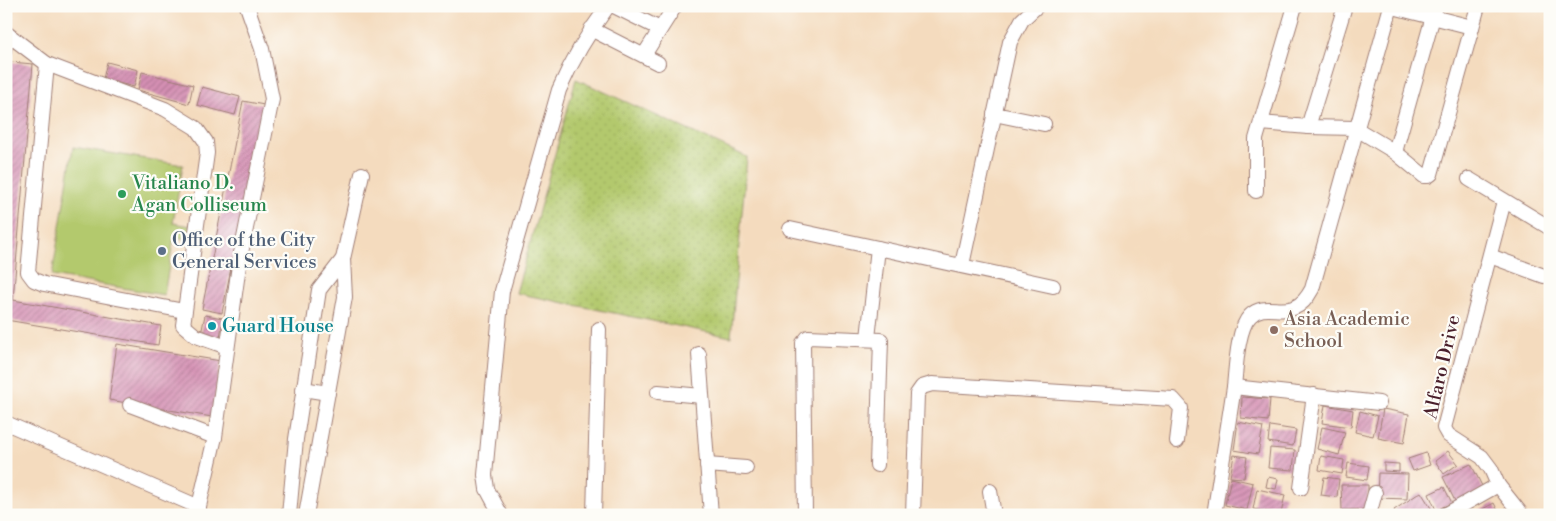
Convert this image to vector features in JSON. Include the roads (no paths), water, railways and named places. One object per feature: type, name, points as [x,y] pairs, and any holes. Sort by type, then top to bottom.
[{"type":"street","points":[[6,422],[198,511],[215,437],[240,258],[272,99],[262,50],[247,6]]},
{"type":"street","points":[[501,515],[487,489],[484,475],[502,291],[559,90],[591,29],[608,6]]},
{"type":"street","points":[[614,6],[660,29]]},
{"type":"street","points":[[644,55],[675,6]]},
{"type":"street","points":[[962,265],[1010,42],[1022,20],[1037,6]]},
{"type":"street","points":[[1256,191],[1254,154],[1256,139],[1294,6]]},
{"type":"street","points":[[1308,127],[1345,6]]},
{"type":"street","points":[[1214,515],[1241,334],[1250,315],[1259,310],[1290,309],[1300,306],[1312,289],[1390,6],[1434,12],[1472,26]]},
{"type":"street","points":[[1262,123],[1308,127],[1355,128],[1395,152],[1424,176],[1431,174],[1478,6]]},
{"type":"street","points":[[1395,152],[1434,12]]},
{"type":"street","points":[[591,29],[658,63]]},
{"type":"street","points":[[6,33],[47,64],[165,109],[196,128],[206,142],[208,153],[183,325],[196,336],[227,347]]},
{"type":"street","points":[[47,64],[28,272],[34,280],[44,284],[184,310]]},
{"type":"street","points":[[994,114],[1044,124]]},
{"type":"street","points":[[306,515],[345,297],[343,259],[362,174]]},
{"type":"street","points":[[1469,179],[1550,228]]},
{"type":"street","name":"Alfaro Drive","points":[[1504,201],[1444,428],[1448,434],[1482,457],[1491,469],[1498,485],[1522,515]]},
{"type":"street","points":[[790,229],[1053,286]]},
{"type":"street","points":[[868,338],[878,248]]},
{"type":"street","points":[[1490,256],[1544,276]]},
{"type":"street","points":[[289,515],[302,389],[319,290],[343,259]]},
{"type":"street","points":[[594,515],[600,329]]},
{"type":"street","points":[[805,515],[803,343],[808,337],[878,338],[882,343],[878,465]]},
{"type":"street","points":[[699,354],[711,515]]},
{"type":"street","points":[[913,515],[917,394],[922,387],[932,384],[1173,399],[1181,408],[1177,441]]},
{"type":"street","points":[[1234,387],[1380,403]]},
{"type":"street","points":[[302,389],[328,393]]},
{"type":"street","points":[[658,392],[702,396]]},
{"type":"street","points":[[1301,488],[1314,395]]},
{"type":"street","points":[[130,405],[215,437]]},
{"type":"street","points":[[707,465],[746,468]]},
{"type":"street","points":[[1445,515],[1498,485]]},
{"type":"street","points":[[990,490],[994,515]]},
{"type":"street","points":[[1369,515],[1375,493]]},
{"type":"place","name":"Vitaliano D. Agan Colliseum","points":[[122,194]]},
{"type":"place","name":"Office of the City General Services","points":[[162,251]]},
{"type":"place","name":"Guard House","points":[[212,326]]},
{"type":"place","name":"Asia Academic School","points":[[1274,330]]}]
